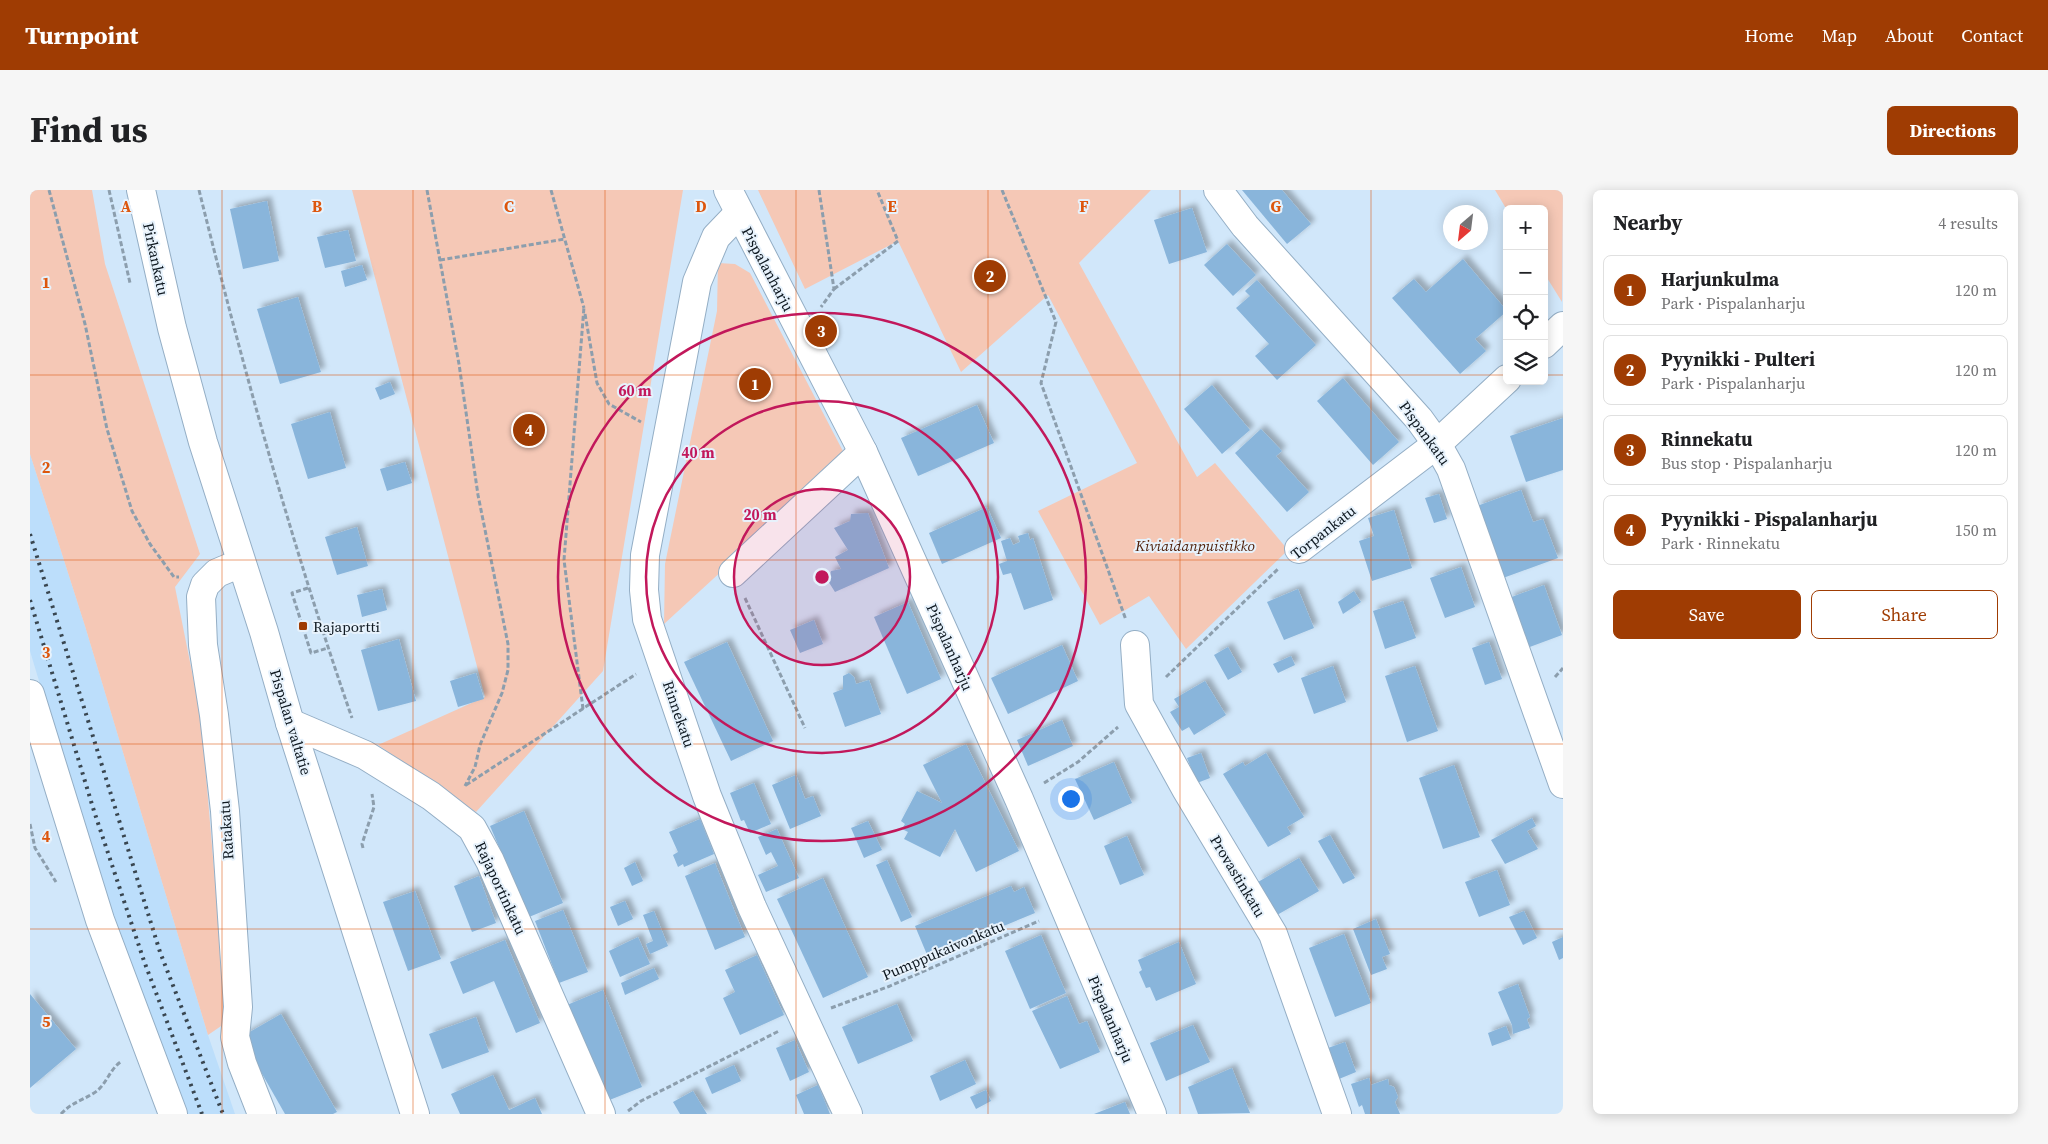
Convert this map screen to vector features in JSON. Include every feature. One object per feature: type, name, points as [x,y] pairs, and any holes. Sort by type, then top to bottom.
[{"type":"street","name":"Pirkankatu","points":[[141,190],[172,328]]},
{"type":"street","name":"Pispankatu","points":[[1218,190],[1245,226],[1419,419],[1437,444],[1451,469],[1563,784]]},
{"type":"street","name":"Pispalanharju","points":[[733,202],[802,331],[863,452],[1018,799],[1152,1114]]},
{"type":"street","name":"Rinnekatu","points":[[733,202],[697,282],[645,555],[644,590],[647,619],[707,796],[752,907],[848,1114]]},
{"type":"street","points":[[1548,340],[1563,326]]},
{"type":"street","name":"Pispalan valtatie","points":[[172,328],[203,442],[264,632],[290,723],[415,1114]]},
{"type":"street","name":"Torpankatu","points":[[1298,549],[1437,444],[1503,383]]},
{"type":"street","points":[[733,573],[863,452]]},
{"type":"street","points":[[205,585],[217,573],[241,563]]},
{"type":"street","name":"Ratakatu","points":[[205,585],[201,597],[203,645],[214,715],[225,811],[238,1007],[235,1037],[242,1064],[262,1114]]},
{"type":"street","name":"Provastinkatu","points":[[1135,645],[1139,704],[1186,789],[1273,934],[1337,1114]]},
{"type":"street","points":[[30,694],[100,920],[148,1051],[174,1114]]},
{"type":"street","name":"Rajaportinkatu","points":[[290,723],[365,755],[431,796],[472,828],[490,861],[601,1114]]},
{"type":"path","points":[[49,190],[84,324],[107,429],[132,511],[150,544],[174,577],[184,577],[205,585]]},
{"type":"path","points":[[199,190],[234,332],[308,588],[365,755],[374,807],[362,844],[364,854]]},
{"type":"path","points":[[427,190],[459,364],[478,495],[508,644],[508,670],[502,693],[480,745],[475,767],[465,786]]},
{"type":"path","points":[[551,190],[584,308],[597,383],[609,404],[667,437]]},
{"type":"path","points":[[819,190],[834,289]]},
{"type":"path","points":[[802,331],[834,289],[898,241],[877,190]]},
{"type":"path","points":[[1002,190],[1056,322],[1041,383],[1135,645]]},
{"type":"path","points":[[440,260],[565,239]]},
{"type":"path","points":[[583,709],[564,560],[584,308]]},
{"type":"path","name":"Torpankatu","points":[[1161,682],[1298,549]]},
{"type":"path","points":[[733,573],[805,728]]},
{"type":"path","points":[[308,588],[292,593],[311,653],[328,648]]},
{"type":"path","points":[[431,796],[465,786],[636,674]]},
{"type":"path","points":[[1018,799],[1078,762],[1125,721]]},
{"type":"path","name":"Pumppukaivonkatu","points":[[828,1009],[890,986],[1065,910]]},
{"type":"path","points":[[625,1114],[641,1101],[782,1029]]},
{"type":"path","points":[[60,1114],[79,1099],[94,1093],[106,1082],[114,1066],[148,1051]]},
{"type":"shaded area","points":[[30,454],[85,626],[208,1035],[235,1114],[183,1114],[104,897],[30,651]]},
{"type":"green space","points":[[30,190],[92,190],[105,264],[200,554],[175,587],[201,717],[227,1022],[208,1035],[85,626],[30,454]]},
{"type":"green space","points":[[352,190],[683,190],[603,671],[476,812],[378,745],[485,697]]},
{"type":"green space","name":"Kiviaidanpuistikko","points":[[758,190],[1151,190],[1079,263],[1197,477],[1215,463],[1288,550],[1186,649],[1149,596],[1100,625],[1038,511],[1137,463],[1048,295],[961,372],[898,241],[805,289]]},
{"type":"green space","points":[[1495,190],[1563,190],[1562,302],[1548,279],[1548,205],[1504,205]]},
{"type":"green space","points":[[718,263],[735,264],[750,273],[846,457],[664,624],[665,564],[717,311]]},
{"type":"building","points":[[1242,190],[1282,190],[1311,224],[1287,244]]},
{"type":"building","points":[[267,201],[279,261],[243,269],[230,209]]},
{"type":"building","points":[[1192,208],[1207,252],[1169,264],[1154,220]]},
{"type":"building","points":[[348,230],[356,261],[325,268],[317,237]]},
{"type":"building","points":[[1227,244],[1256,275],[1233,296],[1204,265]]},
{"type":"building","points":[[1463,259],[1503,306],[1503,314],[1475,339],[1486,351],[1460,374],[1392,298],[1414,279],[1426,292]]},
{"type":"building","points":[[362,265],[367,280],[345,287],[341,271]]},
{"type":"building","points":[[1257,280],[1316,345],[1277,380],[1255,356],[1269,344],[1236,308],[1250,296],[1245,291]]},
{"type":"building","points":[[298,297],[321,372],[280,384],[257,309]]},
{"type":"building","points":[[1343,378],[1399,442],[1373,465],[1317,401]]},
{"type":"building","points":[[390,382],[395,394],[380,400],[375,388]]},
{"type":"building","points":[[1212,385],[1250,430],[1222,454],[1184,409]]},
{"type":"building","points":[[977,405],[994,443],[918,476],[901,438]]},
{"type":"building","points":[[330,412],[346,468],[308,479],[291,424]]},
{"type":"building","points":[[1563,418],[1563,470],[1526,482],[1510,436]]},
{"type":"building","points":[[1261,429],[1282,451],[1276,456],[1309,492],[1287,512],[1235,453]]},
{"type":"building","points":[[405,462],[412,483],[387,491],[380,469]]},
{"type":"building","points":[[1521,490],[1533,522],[1543,519],[1558,558],[1503,578],[1477,506]]},
{"type":"building","points":[[1439,494],[1447,519],[1434,523],[1425,498]]},
{"type":"building","points":[[987,507],[1001,538],[942,564],[929,533]]},
{"type":"building","points":[[1394,510],[1412,568],[1372,581],[1359,541],[1374,536],[1368,518]]},
{"type":"building","points":[[868,513],[889,568],[835,592],[828,581],[831,571],[841,569],[835,557],[848,550],[834,528],[850,521],[851,514]]},
{"type":"building","points":[[357,527],[368,566],[337,575],[325,537]]},
{"type":"building","points":[[1028,533],[1030,540],[1033,538],[1053,600],[1024,610],[1011,573],[1003,575],[999,564],[1007,561],[1001,541],[1010,538],[1013,545],[1020,542],[1018,536]]},
{"type":"building","points":[[1461,567],[1475,607],[1445,618],[1430,578]]},
{"type":"building","points":[[1544,585],[1562,635],[1527,648],[1509,598]]},
{"type":"building","points":[[382,589],[387,610],[362,617],[357,595]]},
{"type":"building","points":[[1298,589],[1314,628],[1284,640],[1267,602]]},
{"type":"building","points":[[1354,591],[1361,602],[1343,614],[1338,602]]},
{"type":"building","points":[[1403,601],[1416,638],[1385,649],[1373,611]]},
{"type":"building","points":[[908,602],[941,679],[907,694],[874,617]]},
{"type":"building","points":[[814,620],[823,644],[800,653],[790,630]]},
{"type":"building","points":[[399,639],[416,701],[378,711],[361,650]]},
{"type":"building","points":[[727,642],[773,741],[731,761],[684,662]]},
{"type":"building","points":[[1489,642],[1502,679],[1485,685],[1472,648]]},
{"type":"building","points":[[1062,645],[1078,681],[1008,714],[991,678]]},
{"type":"building","points":[[1228,647],[1242,672],[1228,680],[1214,655]]},
{"type":"building","points":[[1291,656],[1295,665],[1278,673],[1273,664]]},
{"type":"building","points":[[1333,666],[1346,702],[1314,714],[1301,678]]},
{"type":"building","points":[[1415,666],[1438,731],[1407,742],[1385,676]]},
{"type":"building","points":[[476,673],[484,699],[458,707],[450,681]]},
{"type":"building","points":[[849,673],[854,677],[856,684],[869,680],[881,714],[845,727],[833,693],[843,689],[843,676]]},
{"type":"building","points":[[1205,681],[1226,715],[1194,735],[1189,727],[1182,731],[1170,712],[1179,707],[1174,699]]},
{"type":"building","points":[[1062,720],[1073,746],[1028,766],[1017,740]]},
{"type":"building","points":[[966,744],[1019,851],[976,872],[955,829],[940,857],[904,839],[908,832],[902,829],[905,824],[901,821],[917,791],[942,803],[923,765]]},
{"type":"building","points":[[1201,753],[1210,778],[1197,783],[1187,758]]},
{"type":"building","points":[[1266,753],[1304,817],[1287,827],[1291,834],[1268,847],[1223,774],[1243,762],[1245,766]]},
{"type":"building","points":[[1114,762],[1132,803],[1094,820],[1075,779]]},
{"type":"building","points":[[1454,765],[1480,837],[1443,849],[1419,778]]},
{"type":"building","points":[[796,775],[805,799],[813,796],[821,816],[790,829],[772,785]]},
{"type":"building","points":[[754,783],[771,824],[750,833],[744,820],[741,821],[730,793]]},
{"type":"building","points":[[524,811],[563,903],[529,917],[490,826]]},
{"type":"building","points":[[1532,818],[1536,826],[1527,831],[1538,849],[1505,864],[1491,840]]},
{"type":"building","points":[[700,819],[714,854],[684,867],[683,864],[678,867],[673,855],[678,852],[669,832]]},
{"type":"building","points":[[868,821],[882,850],[864,858],[851,828]]},
{"type":"building","points":[[777,829],[799,878],[766,892],[758,875],[778,866],[771,852],[766,855],[758,837]]},
{"type":"building","points":[[1330,835],[1355,878],[1343,884],[1318,841]]},
{"type":"building","points":[[1127,836],[1144,875],[1120,885],[1104,846]]},
{"type":"building","points":[[1299,858],[1319,891],[1277,915],[1258,882]]},
{"type":"building","points":[[887,860],[912,917],[901,922],[876,865]]},
{"type":"building","points":[[635,862],[643,881],[632,886],[624,868]]},
{"type":"building","points":[[715,863],[745,937],[715,950],[685,876]]},
{"type":"building","points":[[1497,870],[1510,905],[1479,917],[1465,882]]},
{"type":"building","points":[[479,876],[496,923],[472,932],[454,886]]},
{"type":"building","points":[[823,878],[868,977],[823,998],[777,899]]},
{"type":"building","points":[[1011,886],[1014,892],[1024,887],[1035,913],[928,957],[915,926]]},
{"type":"building","points":[[415,891],[441,959],[408,971],[383,902]]},
{"type":"building","points":[[625,901],[633,919],[618,926],[610,907]]},
{"type":"building","points":[[563,910],[588,972],[559,983],[535,921]]},
{"type":"building","points":[[654,911],[668,946],[650,954],[646,944],[653,941],[643,915]]},
{"type":"building","points":[[1524,911],[1537,938],[1523,945],[1509,917]]},
{"type":"building","points":[[1376,919],[1390,954],[1382,957],[1387,969],[1371,975],[1353,929]]},
{"type":"building","points":[[1344,934],[1371,1003],[1335,1017],[1309,948]]},
{"type":"building","points":[[1041,935],[1066,993],[1030,1009],[1005,951]]},
{"type":"building","points":[[638,937],[650,964],[620,977],[609,951]]},
{"type":"building","points":[[1563,937],[1563,958],[1559,960],[1552,942]]},
{"type":"building","points":[[505,940],[540,1023],[516,1033],[494,981],[463,994],[450,962]]},
{"type":"building","points":[[1179,942],[1196,984],[1156,1001],[1150,987],[1146,988],[1139,972],[1142,970],[1138,960]]},
{"type":"building","points":[[757,955],[784,1015],[740,1035],[723,998],[735,992],[725,970]]},
{"type":"building","points":[[654,968],[659,979],[625,995],[621,983]]},
{"type":"building","points":[[1518,984],[1530,1017],[1527,1019],[1530,1028],[1513,1034],[1512,1025],[1498,992]]},
{"type":"building","points":[[603,990],[642,1087],[607,1101],[567,1005]]},
{"type":"building","points":[[30,994],[76,1049],[30,1088]]},
{"type":"building","points":[[1067,996],[1079,1024],[1087,1021],[1100,1052],[1060,1069],[1032,1011]]},
{"type":"building","points":[[897,1004],[913,1041],[858,1064],[842,1027]]},
{"type":"building","points":[[281,1014],[337,1112],[333,1114],[285,1114],[241,1037]]},
{"type":"building","points":[[476,1017],[489,1052],[442,1069],[429,1034]]},
{"type":"building","points":[[1193,1025],[1210,1062],[1166,1081],[1150,1043]]},
{"type":"building","points":[[1506,1026],[1511,1039],[1492,1046],[1488,1033]]},
{"type":"building","points":[[795,1040],[809,1072],[790,1081],[776,1048]]},
{"type":"building","points":[[1345,1042],[1356,1072],[1339,1079],[1328,1048]]},
{"type":"building","points":[[965,1060],[976,1084],[940,1101],[930,1076]]},
{"type":"building","points":[[734,1065],[741,1081],[712,1094],[705,1078]]},
{"type":"building","points":[[1232,1068],[1250,1113],[1198,1114],[1188,1087]]},
{"type":"building","points":[[493,1075],[509,1110],[535,1098],[542,1114],[460,1114],[451,1094]]},
{"type":"building","points":[[1369,1078],[1371,1085],[1388,1079],[1389,1085],[1394,1087],[1398,1097],[1395,1102],[1400,1114],[1365,1114],[1362,1105],[1359,1107],[1351,1084]]},
{"type":"building","points":[[818,1085],[830,1114],[804,1114],[796,1095]]},
{"type":"building","points":[[986,1090],[991,1101],[976,1109],[970,1097]]},
{"type":"building","points":[[693,1091],[707,1114],[680,1114],[673,1102]]},
{"type":"building","points":[[1125,1102],[1130,1114],[1094,1114]]},
{"type":"railway","points":[[30,534],[160,952],[223,1114]]},
{"type":"railway","points":[[30,600],[94,811],[144,961],[202,1114]]},
{"type":"place","name":"Pyynikki - Pulteri","points":[[990,276]]},
{"type":"place","name":"Rinnekatu","points":[[821,331]]},
{"type":"place","name":"Harjunkulma","points":[[755,384]]},
{"type":"place","name":"Pyynikki - Pispalanharju","points":[[529,430]]},
{"type":"place","name":"Rajaportti","points":[[303,626]]}]
